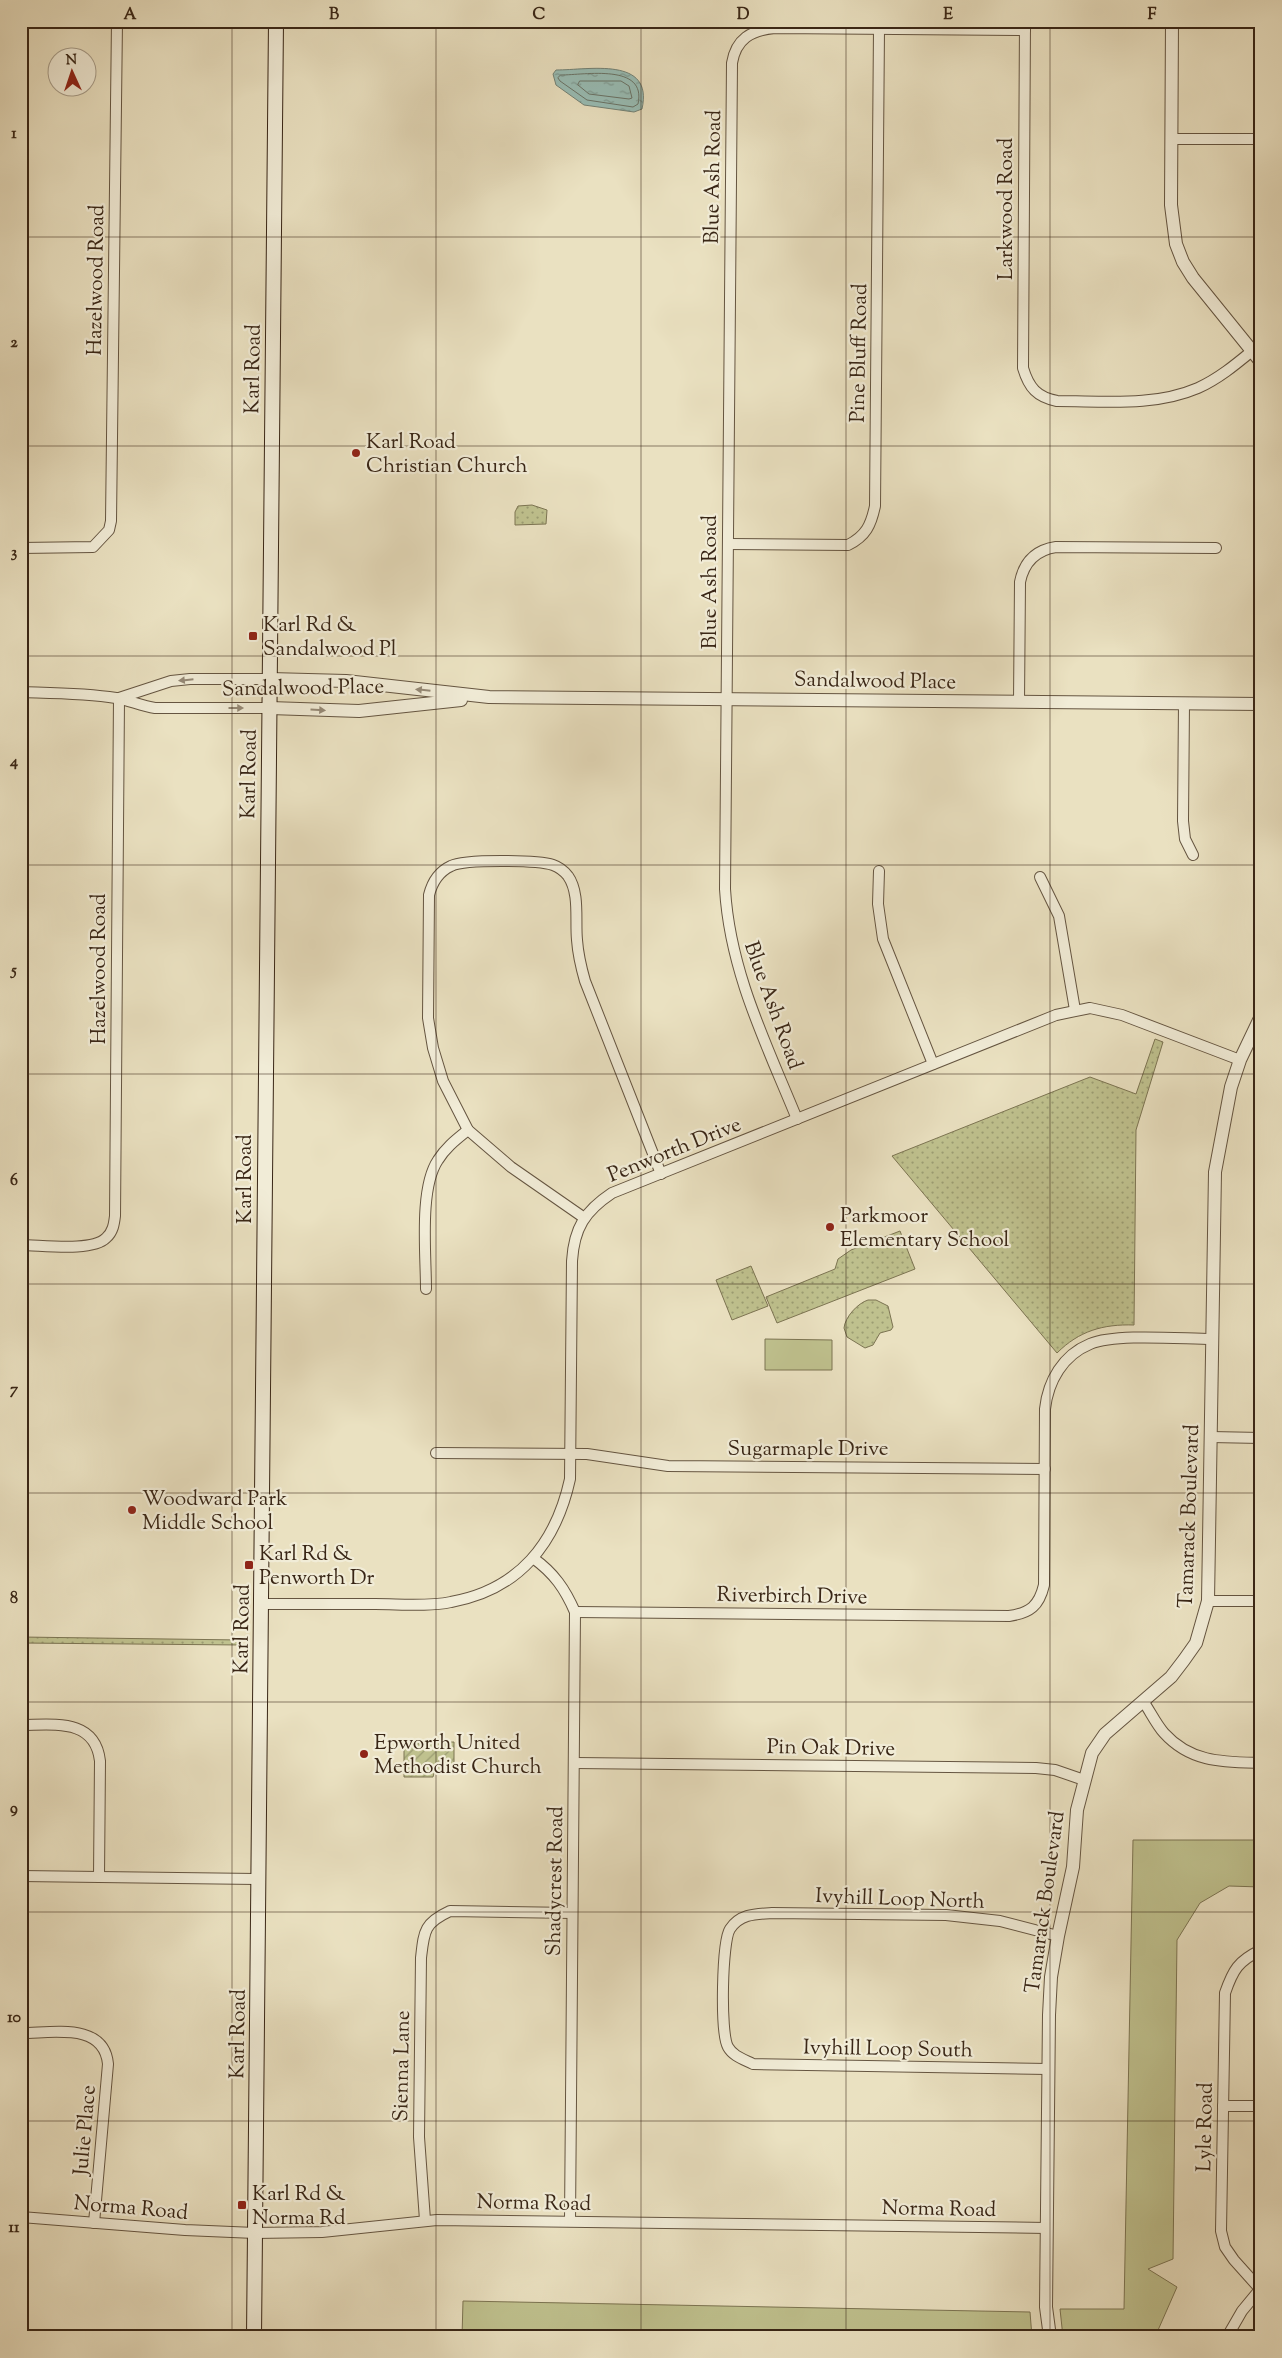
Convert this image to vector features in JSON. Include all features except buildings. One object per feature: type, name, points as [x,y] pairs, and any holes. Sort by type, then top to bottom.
[{"type":"main road","name":"Karl Road","points":[[254,2337],[276,21]]},
{"type":"street","name":"Hazelwood Road","points":[[21,548],[93,546],[104,538],[110,530],[117,21]]},
{"type":"street","points":[[1172,21],[1172,222],[1176,244],[1183,262],[1261,362]]},
{"type":"street","points":[[879,29],[1025,26]]},
{"type":"street","name":"Larkwood Road","points":[[1025,26],[1023,368],[1027,382],[1036,393],[1046,399],[1058,401],[1159,399],[1198,388],[1219,377],[1252,352]]},
{"type":"street","name":"Blue Ash Road","points":[[797,1119],[738,972],[730,940],[724,889],[732,63],[733,53],[745,36],[756,31],[775,28],[879,29]]},
{"type":"street","name":"Pine Bluff Road","points":[[728,544],[848,545],[858,540],[871,525],[875,506],[879,29]]},
{"type":"street","points":[[1171,139],[1261,139]]},
{"type":"street","points":[[1019,701],[1020,582],[1026,565],[1038,552],[1056,547],[1216,548]]},
{"type":"street","name":"Sandalwood Place","points":[[119,698],[171,681],[190,679],[270,679],[346,681],[489,697],[1261,704]]},
{"type":"street","name":"Sandalwood Place","points":[[21,692],[72,693],[119,698],[140,706],[154,708],[270,708],[360,711],[489,697]]},
{"type":"street","name":"Hazelwood Road","points":[[21,1245],[86,1246],[98,1244],[107,1237],[113,1228],[115,1216],[119,698]]},
{"type":"street","points":[[1184,703],[1183,821],[1185,838],[1192,855]]},
{"type":"street","points":[[584,1217],[511,1167],[468,1130],[442,1081],[433,1048],[428,1018],[429,896],[432,884],[439,874],[451,865],[466,862],[538,862],[552,865],[568,876],[575,897],[579,959],[585,981],[661,1174]]},
{"type":"street","points":[[879,871],[878,904],[883,939],[933,1064]]},
{"type":"street","points":[[1040,877],[1059,916],[1075,1010]]},
{"type":"street","name":"Penworth Drive","points":[[261,1604],[430,1604],[451,1602],[490,1590],[507,1580],[534,1558],[552,1532],[564,1506],[570,1479],[572,1261],[575,1238],[584,1217],[599,1201],[612,1192],[1056,1015],[1075,1010],[1090,1008],[1122,1015],[1240,1060]]},
{"type":"street","name":"Tamarack Boulevard","points":[[1050,2337],[1046,2307],[1048,2069],[1051,1977],[1058,1936],[1074,1867],[1077,1810],[1092,1753],[1105,1734],[1171,1677],[1196,1643],[1208,1601],[1215,1172],[1231,1087],[1240,1060],[1261,1016]]},
{"type":"street","points":[[426,1289],[428,1185],[437,1160],[445,1149],[468,1130]]},
{"type":"street","name":"Riverbirch Drive","points":[[575,1612],[1009,1616],[1022,1614],[1033,1608],[1041,1598],[1044,1585],[1047,1392],[1053,1377],[1070,1357],[1091,1344],[1115,1339],[1212,1339]]},
{"type":"street","points":[[1211,1437],[1261,1438]]},
{"type":"street","name":"Sugarmaple Drive","points":[[436,1453],[571,1453],[620,1457],[668,1466],[1045,1469]]},
{"type":"street","name":"Shadycrest Road","points":[[534,1558],[546,1567],[565,1589],[575,1612],[570,2221]]},
{"type":"street","points":[[1208,1601],[1261,1601]]},
{"type":"street","points":[[1143,1701],[1164,1733],[1189,1754],[1220,1762],[1261,1762]]},
{"type":"street","points":[[21,1725],[73,1727],[82,1730],[95,1743],[100,1761],[99,1877]]},
{"type":"street","name":"Pin Oak Drive","points":[[575,1763],[1036,1768],[1055,1770],[1084,1780]]},
{"type":"street","points":[[21,1876],[258,1879]]},
{"type":"street","name":"Sienna Lane","points":[[425,2220],[419,2137],[421,1958],[423,1936],[427,1926],[436,1918],[450,1911],[572,1913]]},
{"type":"street","name":"Ivyhill Loop North","points":[[731,2051],[726,2044],[724,2029],[724,1948],[730,1929],[740,1918],[754,1914],[772,1913],[946,1915],[1000,1922],[1058,1936]]},
{"type":"street","name":"Lyle Road","points":[[1260,2288],[1234,2260],[1226,2247],[1221,2231],[1225,1994],[1232,1974],[1245,1958],[1261,1950]]},
{"type":"street","name":"Julie Place","points":[[21,2033],[81,2034],[100,2042],[107,2052],[108,2064],[94,2223]]},
{"type":"street","name":"Ivyhill Loop South","points":[[731,2051],[737,2057],[752,2064],[1048,2069]]},
{"type":"street","points":[[1223,2106],[1261,2106]]},
{"type":"street","name":"Norma Road","points":[[21,2217],[185,2230],[255,2233],[355,2230],[425,2220],[1047,2228]]},
{"type":"street","points":[[1227,2337],[1242,2310],[1260,2288]]},
{"type":"green space","points":[[532,505],[547,510],[546,524],[515,525],[515,512],[518,506]]},
{"type":"green space","points":[[1155,1039],[1163,1042],[1136,1130],[1134,1325],[1112,1326],[1092,1330],[1074,1339],[1057,1353],[892,1156],[1090,1077],[1136,1094]]},
{"type":"green space","points":[[900,1231],[915,1269],[777,1323],[766,1297],[835,1269],[838,1259],[851,1250]]},
{"type":"green space","points":[[751,1266],[768,1306],[732,1320],[716,1280]]},
{"type":"green space","points":[[868,1300],[876,1300],[888,1306],[893,1327],[891,1330],[880,1333],[873,1345],[865,1348],[847,1337],[844,1328],[847,1319],[853,1311],[860,1304]]},
{"type":"green space","points":[[765,1339],[832,1340],[832,1370],[765,1370]]},
{"type":"green space","points":[[21,1637],[241,1640],[241,1645],[21,1643]]},
{"type":"green space","points":[[454,1742],[454,1773],[434,1773],[433,1777],[404,1777],[404,1743]]},
{"type":"green space","points":[[1133,1840],[1261,1840],[1261,1887],[1229,1886],[1200,1903],[1177,1940],[1173,2259],[1148,2269],[1177,2287],[1155,2337],[1063,2337],[1060,2309],[1124,2309]]},
{"type":"green space","points":[[463,2301],[1030,2312],[1032,2337],[462,2337]]},
{"type":"water","points":[[601,68],[629,73],[638,81],[643,92],[642,109],[634,112],[584,105],[556,85],[553,74],[556,70]]},
{"type":"place","name":"Karl Road Christian Church","points":[[356,453]]},
{"type":"place","name":"Karl Rd & Sandalwood Pl","points":[[253,636]]},
{"type":"place","name":"Parkmoor Elementary School","points":[[830,1227]]},
{"type":"place","name":"Woodward Park Middle School","points":[[132,1510]]},
{"type":"place","name":"Karl Rd & Penworth Dr","points":[[249,1565]]},
{"type":"place","name":"Epworth United Methodist Church","points":[[364,1754]]},
{"type":"place","name":"Karl Rd & Norma Rd","points":[[242,2205]]}]
